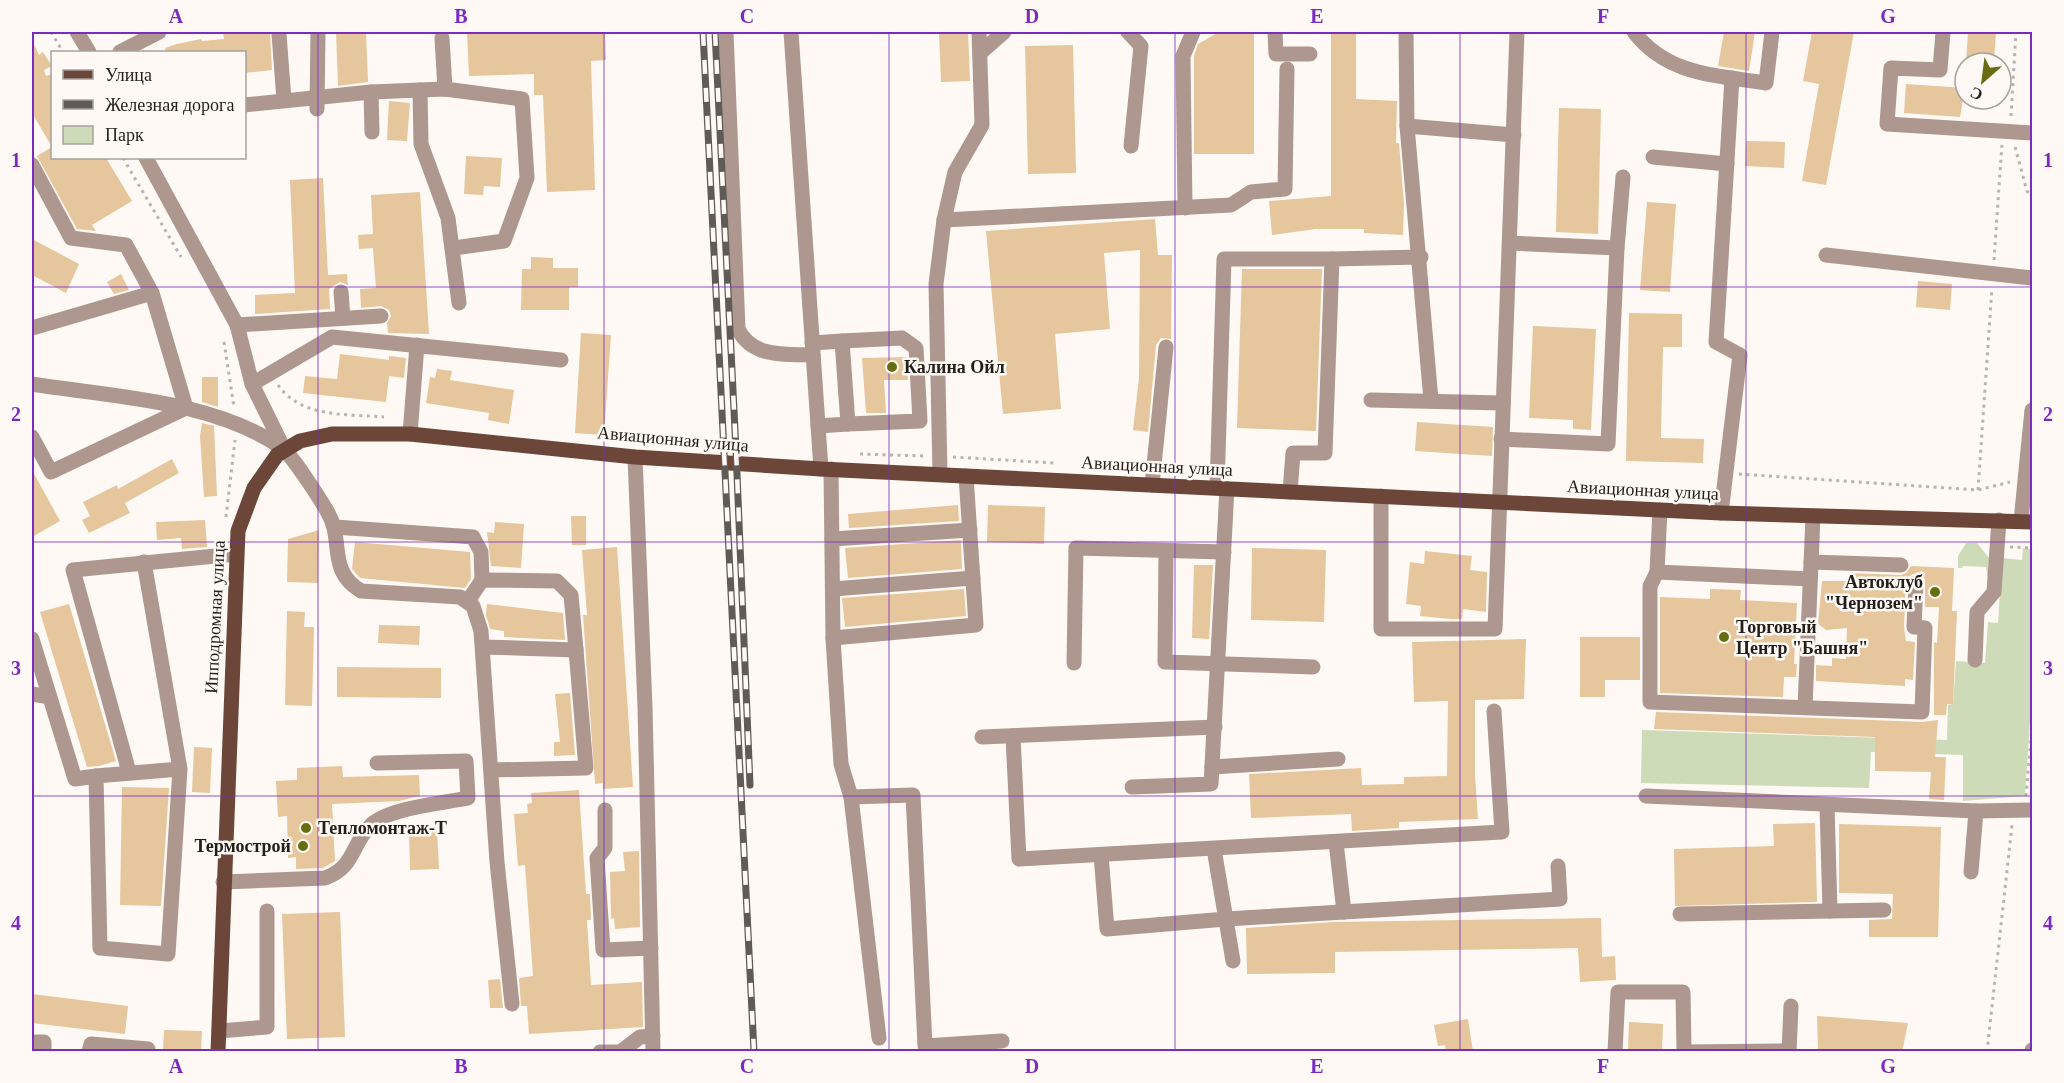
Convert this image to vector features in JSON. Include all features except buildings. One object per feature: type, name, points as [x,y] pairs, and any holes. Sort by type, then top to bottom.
[{"type":"main road","name":"Авиационная улица","points":[[284,449],[300,441],[332,434],[410,427],[635,457],[826,469],[1721,513],[2027,521]]},
{"type":"main road","name":"Ипподромная улица","points":[[218,1052],[238,531],[254,488],[270,462],[284,449]]},
{"type":"street","points":[[77,32],[88,51]]},
{"type":"street","points":[[122,51],[159,32]]},
{"type":"street","points":[[317,103],[318,32]]},
{"type":"street","points":[[726,32],[738,329],[747,344],[770,353],[812,349],[842,341],[902,338],[916,348],[920,421],[818,426]]},
{"type":"street","points":[[790,32],[818,426],[826,469],[832,539],[833,638],[841,764],[851,797],[879,1038]]},
{"type":"street","points":[[940,474],[936,284],[944,220],[955,172],[982,125],[979,32]]},
{"type":"street","points":[[980,53],[1004,32]]},
{"type":"street","points":[[1128,32],[1141,46],[1131,146]]},
{"type":"street","points":[[1185,208],[1183,56],[1194,32]]},
{"type":"street","points":[[1275,32],[1276,54],[1310,54]]},
{"type":"street","points":[[1406,32],[1407,126],[1421,257],[1431,400]]},
{"type":"street","points":[[1381,496],[1381,629],[1495,629],[1517,32]]},
{"type":"street","points":[[1634,32],[1651,51],[1677,67],[1766,83],[1772,32]]},
{"type":"street","points":[[1943,32],[1940,70],[1891,68],[1887,124],[2032,133]]},
{"type":"street","points":[[279,34],[284,100]]},
{"type":"street","points":[[442,38],[445,89]]},
{"type":"street","points":[[944,220],[1231,205],[1251,192],[1285,189],[1287,69]]},
{"type":"street","points":[[1721,513],[1740,355],[1716,342],[1732,78]]},
{"type":"street","points":[[246,105],[284,100],[317,103],[371,92],[445,89],[522,99],[527,177],[504,241],[454,249]]},
{"type":"street","points":[[420,90],[421,144],[448,218],[454,249],[459,303]]},
{"type":"street","points":[[371,92],[372,132]]},
{"type":"street","points":[[1407,126],[1514,135]]},
{"type":"street","points":[[1653,157],[1727,164]]},
{"type":"street","points":[[147,159],[237,325],[252,384],[284,449],[328,511],[335,527],[338,567],[352,586],[361,591],[454,596],[468,601],[478,617],[483,646],[497,862],[512,1004]]},
{"type":"street","points":[[32,165],[71,238],[126,245],[152,293],[186,408]]},
{"type":"street","points":[[1501,439],[1608,444],[1617,248],[1623,177]]},
{"type":"street","points":[[1510,243],[1617,248]]},
{"type":"street","points":[[1826,255],[2032,278]]},
{"type":"street","points":[[1132,787],[1211,784],[1224,552],[1222,489],[1224,259],[1421,257]]},
{"type":"street","points":[[1290,492],[1293,453],[1325,453],[1332,259]]},
{"type":"street","points":[[341,292],[343,318]]},
{"type":"street","points":[[32,328],[152,293]]},
{"type":"street","points":[[237,325],[381,316]]},
{"type":"street","points":[[252,384],[332,337],[561,360]]},
{"type":"street","points":[[842,341],[848,424]]},
{"type":"street","points":[[410,427],[417,345]]},
{"type":"street","points":[[1152,485],[1166,347]]},
{"type":"street","points":[[32,384],[186,408],[236,424],[284,449]]},
{"type":"street","points":[[1371,400],[1503,403]]},
{"type":"street","points":[[32,437],[51,472],[186,408]]},
{"type":"street","points":[[2027,521],[2026,478],[2032,410]]},
{"type":"street","points":[[635,457],[653,1044]]},
{"type":"street","points":[[833,638],[976,625],[966,476]]},
{"type":"street","points":[[1660,510],[1657,572],[1650,586],[1650,702],[1922,712],[1925,628],[1914,627],[1916,583]]},
{"type":"street","points":[[1805,707],[1813,516]]},
{"type":"street","points":[[1974,660],[1977,612],[1994,592],[1999,520]]},
{"type":"street","points":[[335,527],[473,537],[482,552],[482,580],[468,601]]},
{"type":"street","points":[[832,539],[970,530]]},
{"type":"street","points":[[1074,663],[1076,548],[1224,552]]},
{"type":"street","points":[[1166,551],[1165,662],[1312,667]]},
{"type":"street","points":[[129,772],[73,570],[236,554]]},
{"type":"street","points":[[96,776],[100,948],[168,954],[180,769],[144,562]]},
{"type":"street","points":[[1811,562],[1901,566]]},
{"type":"street","points":[[1657,572],[1810,579]]},
{"type":"street","points":[[833,589],[973,578]]},
{"type":"street","points":[[482,580],[550,579],[563,584],[574,603],[586,768],[492,770]]},
{"type":"street","points":[[32,639],[75,779],[129,772],[180,769]]},
{"type":"street","points":[[483,646],[576,650]]},
{"type":"street","points":[[32,694],[50,697]]},
{"type":"street","points":[[1013,736],[1019,860],[1502,832],[1494,711]]},
{"type":"street","points":[[982,738],[1215,727]]},
{"type":"street","points":[[1212,767],[1338,759]]},
{"type":"street","points":[[223,882],[325,878],[334,875],[349,861],[363,835],[375,822],[420,807],[468,798],[466,761],[377,763]]},
{"type":"street","points":[[851,797],[913,795],[925,1046],[1002,1041]]},
{"type":"street","points":[[1646,796],[1976,811],[2032,810]]},
{"type":"street","points":[[1827,805],[1830,911]]},
{"type":"street","points":[[604,810],[605,848],[597,858],[603,950],[651,948]]},
{"type":"street","points":[[1971,872],[1976,811]]},
{"type":"street","points":[[1336,842],[1344,912]]},
{"type":"street","points":[[1215,849],[1233,961]]},
{"type":"street","points":[[1101,855],[1107,929],[1226,919],[1560,899],[1558,866]]},
{"type":"street","points":[[1680,914],[1884,910]]},
{"type":"street","points":[[219,1031],[267,1027],[267,911]]},
{"type":"street","points":[[1615,1052],[1618,992],[1683,992],[1684,1051],[1789,1051],[1791,1006]]},
{"type":"street","points":[[600,1052],[623,1051],[640,1036],[653,1044]]},
{"type":"street","points":[[32,1042],[44,1042],[44,1052]]},
{"type":"street","points":[[89,1052],[91,1044],[148,1049]]},
{"type":"path","points":[[51,32],[62,51]]},
{"type":"path","points":[[2003,132],[2013,141],[2027,191],[2032,197]]},
{"type":"path","points":[[124,159],[181,258]]},
{"type":"path","points":[[223,335],[236,424],[226,519]]},
{"type":"path","points":[[270,373],[286,397],[306,408],[410,427]]},
{"type":"path","points":[[856,454],[940,456]]},
{"type":"path","points":[[1725,475],[1752,473],[1978,490],[2026,478]]},
{"type":"path","points":[[1996,546],[2032,548]]},
{"type":"path","points":[[1987,1052],[2014,810],[2028,795],[2032,727]]},
{"type":"green space","points":[[1966,543],[1977,543],[1989,558],[1988,578],[1986,567],[1963,566],[1958,568],[1958,556]]},
{"type":"green space","points":[[2023,548],[2032,549],[2032,691],[2025,796],[1963,801],[1963,755],[1871,752],[1869,788],[1641,783],[1642,730],[1947,740],[1948,705],[1953,705],[1956,661],[1985,663],[1988,622],[1998,623],[2002,558],[2022,560]]},
{"type":"railway","points":[[703,32],[754,1052]]},
{"type":"railway","points":[[715,32],[750,785]]},
{"type":"place","name":"Калина Ойл","points":[[892,367]]},
{"type":"place","name":"Автоклуб \"Чернозем\"","points":[[1935,592]]},
{"type":"place","name":"Торговый Центр \"Башня\"","points":[[1724,637]]},
{"type":"place","name":"Тепломонтаж-Т","points":[[306,828]]},
{"type":"place","name":"Термострой","points":[[303,846]]}]
